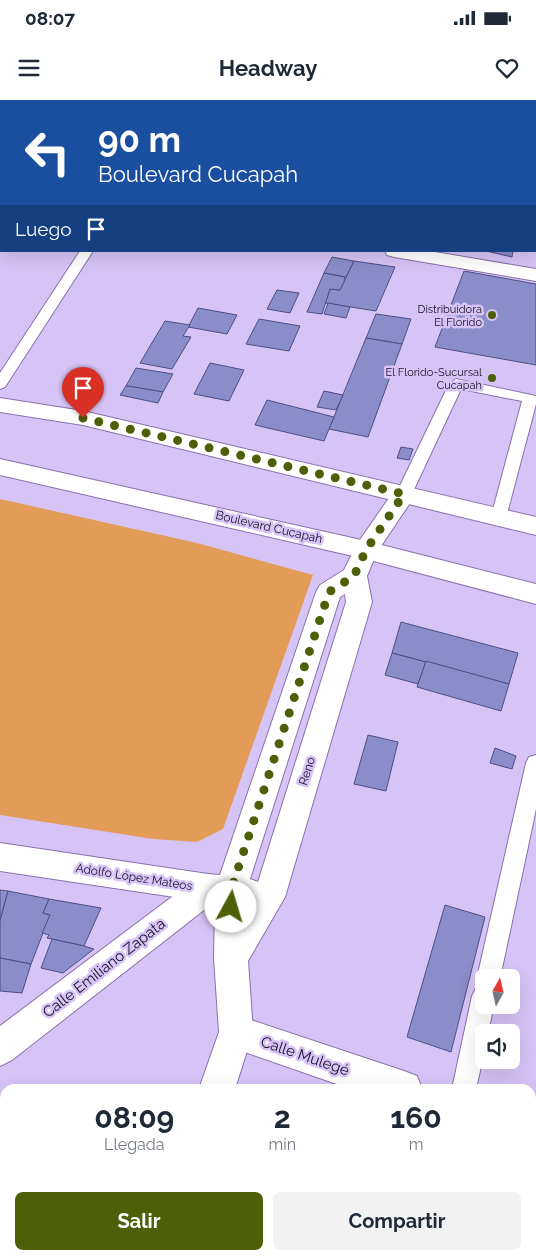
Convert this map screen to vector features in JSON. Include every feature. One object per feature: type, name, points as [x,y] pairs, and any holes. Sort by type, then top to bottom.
[{"type":"street","points":[[400,252],[536,274]]},
{"type":"street","points":[[0,405],[83,418],[536,526]]},
{"type":"street","name":"Boulevard Cucapah","points":[[0,467],[22,470],[366,550],[536,594]]},
{"type":"street","points":[[219,1084],[236,1032],[231,958],[220,889],[329,592],[354,576],[366,550],[404,494]]},
{"type":"street","name":"Reno","points":[[231,958],[269,896],[360,602],[354,576]]},
{"type":"street","name":"Adolfo López Mateos","points":[[0,856],[269,896]]},
{"type":"street","name":"Calle Emiliano Zapata","points":[[0,1048],[220,889]]},
{"type":"street","name":"Calle Mulegé","points":[[236,1032],[389,1084]]},
{"type":"lane","points":[[0,384],[86,252]]},
{"type":"lane","points":[[404,494],[456,384],[530,398],[499,517]]},
{"type":"lane","points":[[490,969],[536,764]]},
{"type":"lane","points":[[465,1084],[480,1014]]},
{"type":"shaded area","points":[[0,499],[197,543],[313,575],[223,829],[197,842],[153,839],[0,815]]},
{"type":"building","points":[[490,252],[513,252],[512,257]]},
{"type":"building","points":[[332,257],[354,261],[346,277],[324,273]]},
{"type":"building","points":[[354,261],[395,267],[376,311],[325,303],[330,289],[340,290]]},
{"type":"building","name":"Distribuidora El Florido","points":[[464,271],[536,284],[536,365],[435,347]]},
{"type":"building","points":[[324,273],[345,277],[344,282],[340,290],[330,289],[322,314],[307,312]]},
{"type":"building","points":[[277,290],[299,293],[290,313],[267,309]]},
{"type":"building","points":[[328,303],[350,307],[346,318],[324,314]]},
{"type":"building","points":[[198,308],[237,315],[227,334],[188,327]]},
{"type":"building","points":[[376,314],[411,319],[402,344],[366,338]]},
{"type":"building","points":[[259,319],[300,326],[289,351],[246,344]]},
{"type":"building","points":[[165,321],[190,325],[183,336],[191,337],[172,369],[140,363]]},
{"type":"building","points":[[366,338],[402,344],[368,437],[329,429]]},
{"type":"building","points":[[210,363],[244,370],[229,401],[194,394]]},
{"type":"building","points":[[136,368],[173,374],[163,392],[126,386]]},
{"type":"building","points":[[126,386],[163,392],[158,403],[120,395]]},
{"type":"building","points":[[324,391],[343,395],[336,410],[317,407]]},
{"type":"building","points":[[267,400],[334,417],[324,441],[255,425]]},
{"type":"building","points":[[401,447],[413,449],[409,460],[397,458]]},
{"type":"building","points":[[401,622],[518,653],[509,684],[392,653]]},
{"type":"building","points":[[392,653],[426,662],[418,684],[385,675]]},
{"type":"building","points":[[426,661],[509,684],[501,711],[417,687]]},
{"type":"building","points":[[368,735],[398,742],[386,791],[354,784]]},
{"type":"building","points":[[495,748],[516,756],[512,769],[490,763]]},
{"type":"building","points":[[0,890],[8,891],[0,921]]},
{"type":"building","points":[[8,891],[49,899],[43,913],[50,915],[31,964],[0,958],[0,921]]},
{"type":"building","points":[[49,899],[101,908],[84,946],[47,938],[49,935],[42,933],[50,915],[43,913]]},
{"type":"building","points":[[445,905],[485,917],[451,1052],[407,1037]]},
{"type":"building","points":[[52,939],[94,949],[63,973],[41,968]]},
{"type":"building","points":[[0,958],[31,964],[22,993],[0,991]]},
{"type":"place","name":"Distribuidora El Florido","points":[[492,315]]},
{"type":"place","name":"El Florido-Sucursal Cucapah","points":[[492,378]]},
{"type":"route","points":[[83,418],[404,494],[366,550],[354,576],[329,592],[231,890],[231,907]]}]
